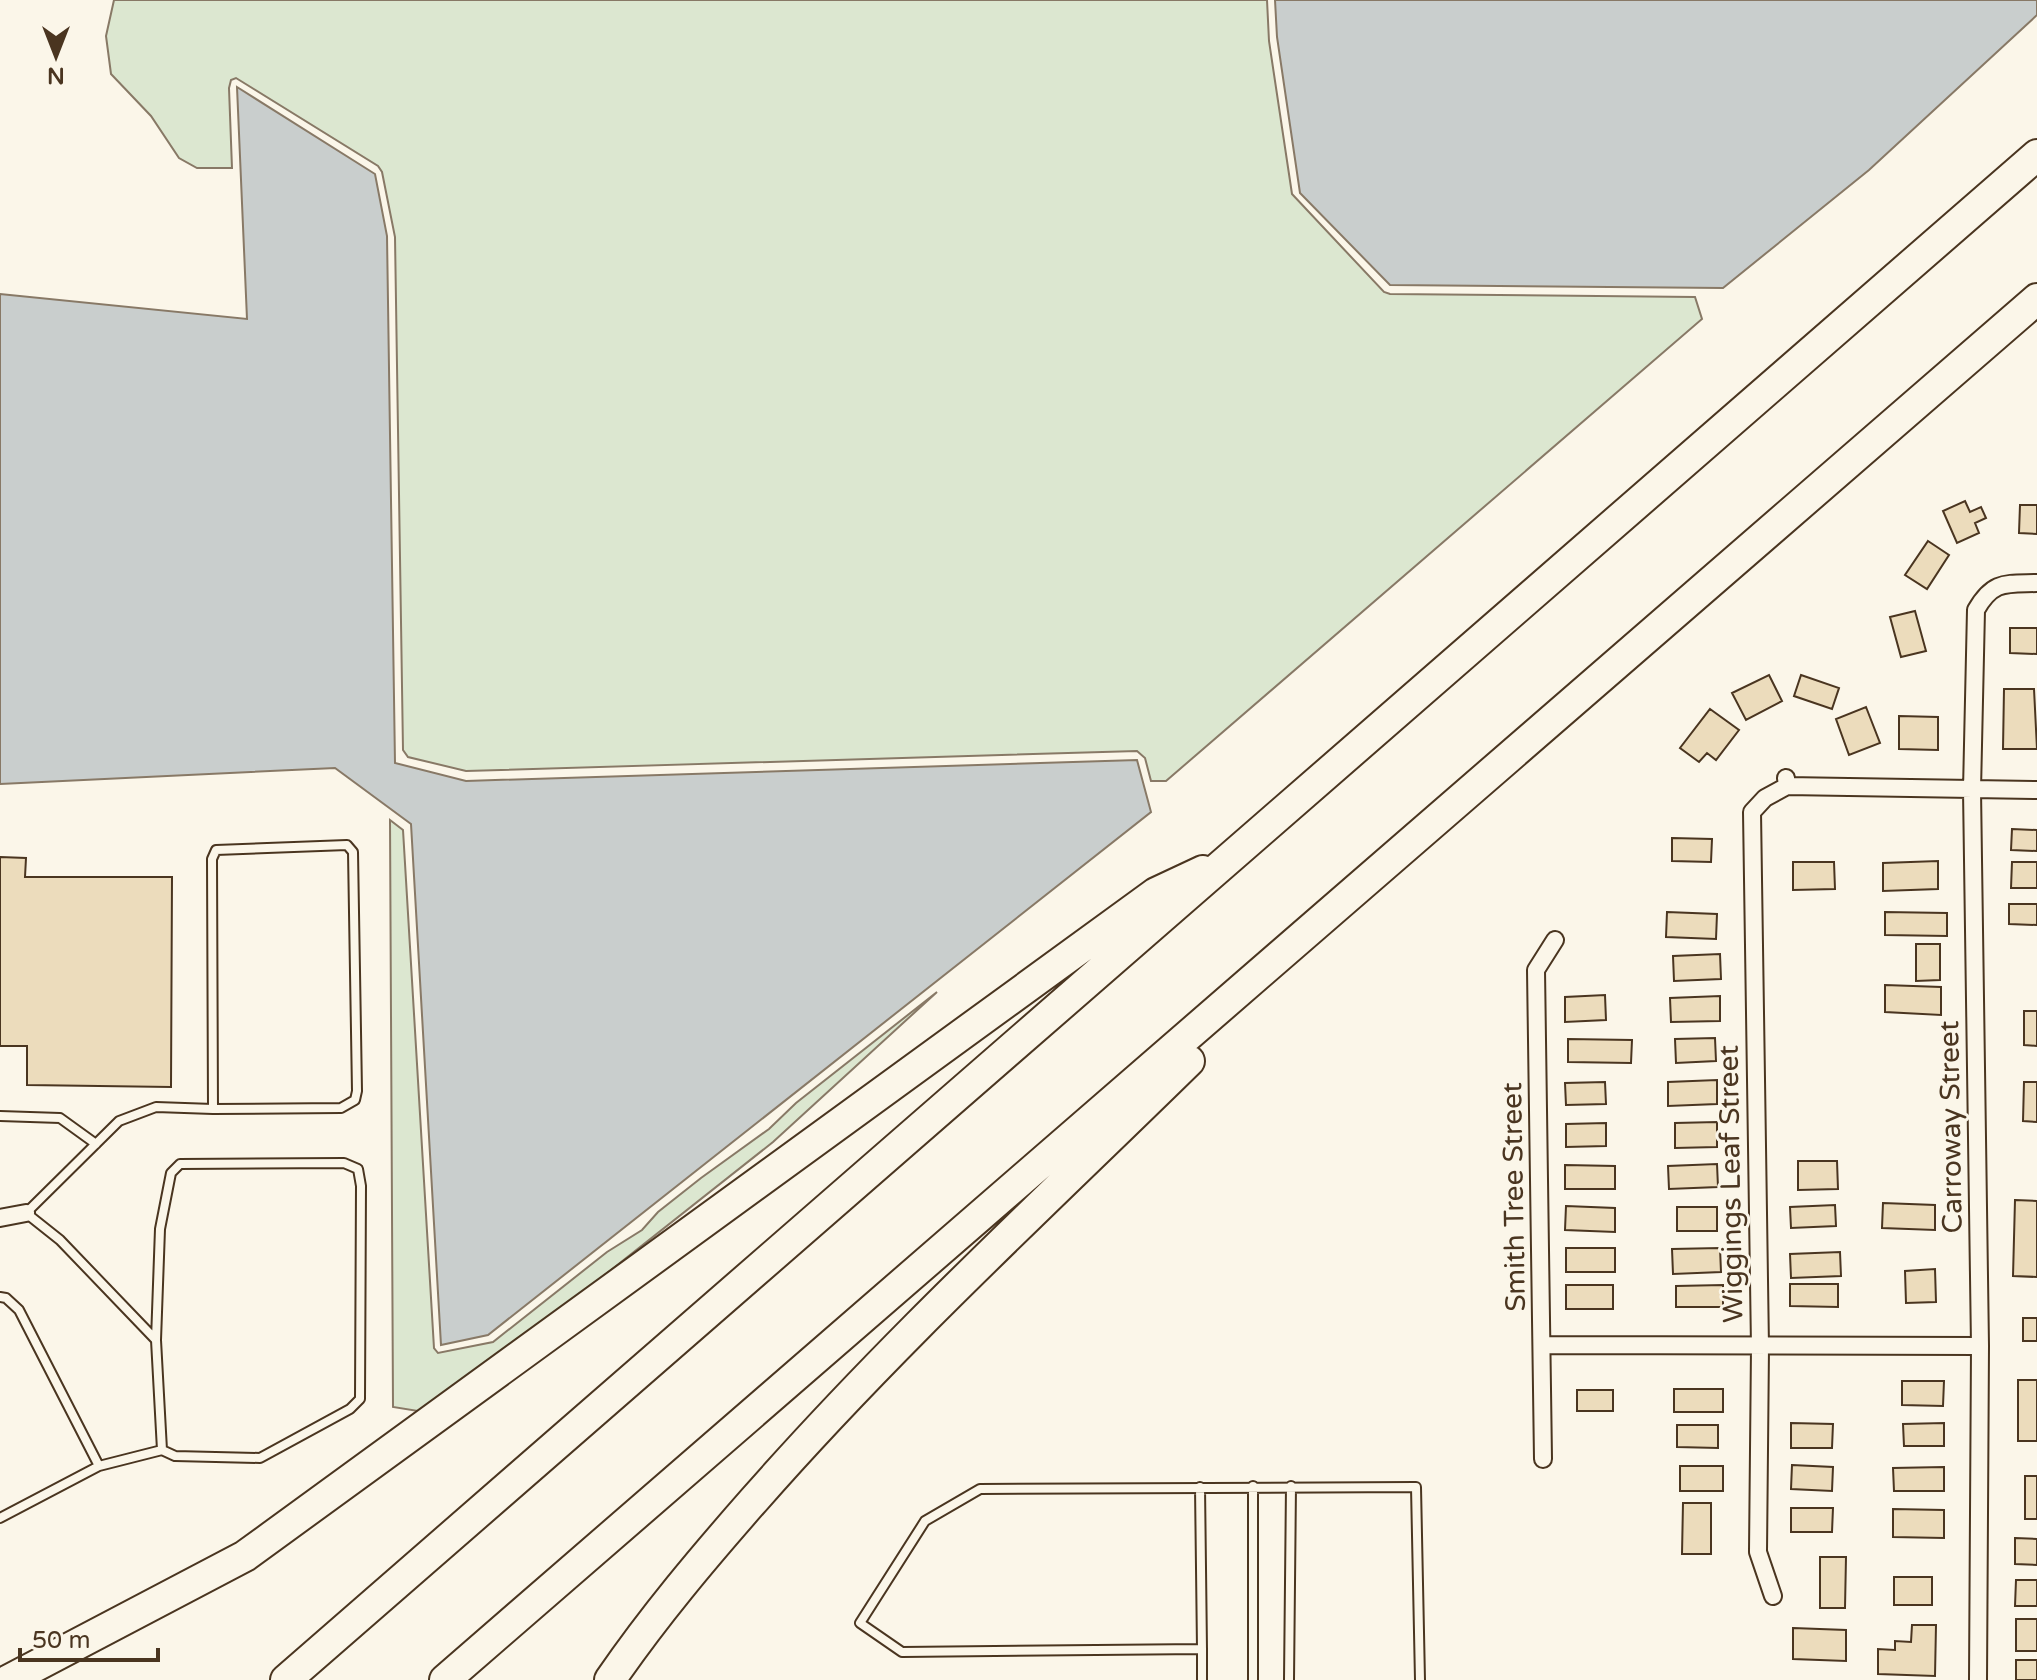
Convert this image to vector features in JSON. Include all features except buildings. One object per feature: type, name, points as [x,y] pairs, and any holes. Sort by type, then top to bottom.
[{"type":"highway","points":[[286,1680],[2037,155]]},
{"type":"highway","points":[[445,1680],[2037,299]]},
{"type":"highway","points":[[9,1680],[245,1556],[1156,893],[1234,857]]},
{"type":"highway","points":[[608,1680],[658,1613],[821,1423],[961,1281],[1396,858]]},
{"type":"street","name":"Carroway Street","points":[[1978,1680],[1980,1346],[1972,790],[1976,610],[1985,594],[2001,584],[2037,583]]},
{"type":"street","name":"Wiggings Leaf Street","points":[[1773,1596],[1758,1552],[1760,1347],[1752,812],[1786,782],[1972,790]]},
{"type":"street","points":[[1972,790],[2037,790]]},
{"type":"street","name":"Smith Tree Street","points":[[1543,1459],[1536,970],[1555,940]]},
{"type":"street","points":[[0,1218],[26,1213]]},
{"type":"street","points":[[1542,1345],[1980,1346]]},
{"type":"lane","points":[[156,1340],[60,1240],[26,1213],[119,1121],[156,1107],[213,1109],[341,1108],[355,1100],[353,852],[347,845],[216,850],[212,859],[213,1109]]},
{"type":"lane","points":[[0,1116],[60,1118],[96,1144]]},
{"type":"lane","points":[[0,1518],[99,1466],[162,1450],[175,1456],[260,1458],[350,1409],[360,1399],[361,1186],[358,1169],[344,1163],[180,1164],[171,1173],[160,1229],[156,1340],[162,1450]]},
{"type":"lane","points":[[0,1297],[6,1298],[19,1310],[99,1466]]},
{"type":"lane","points":[[1253,1486],[1253,1680]]},
{"type":"lane","points":[[1289,1680],[1291,1486]]},
{"type":"lane","points":[[1200,1487],[1202,1680]]},
{"type":"lane","points":[[1202,1649],[902,1652],[860,1623],[925,1521],[980,1489],[1416,1487],[1420,1680]]},
{"type":"green space","points":[[114,0],[1267,0],[1269,41],[1292,194],[1384,292],[1695,297],[1702,319],[1166,781],[1151,781],[1145,758],[1137,751],[466,771],[408,757],[403,750],[395,237],[382,172],[378,166],[236,78],[231,80],[229,88],[232,168],[197,168],[179,158],[151,116],[111,74],[106,36]]},
{"type":"green space","points":[[390,820],[403,830],[434,1348],[438,1353],[493,1342],[607,1252],[642,1230],[658,1212],[769,1129],[796,1103],[937,992],[773,1142],[525,1338],[424,1412],[393,1407]]},
{"type":"shaded area","points":[[1275,0],[2037,0],[2037,15],[1869,170],[1723,288],[1390,285],[1300,193],[1277,37]]},
{"type":"shaded area","points":[[237,87],[375,174],[387,236],[395,763],[466,781],[1137,760],[1151,812],[488,1335],[441,1345],[411,824],[335,768],[0,784],[0,294],[247,319]]}]
